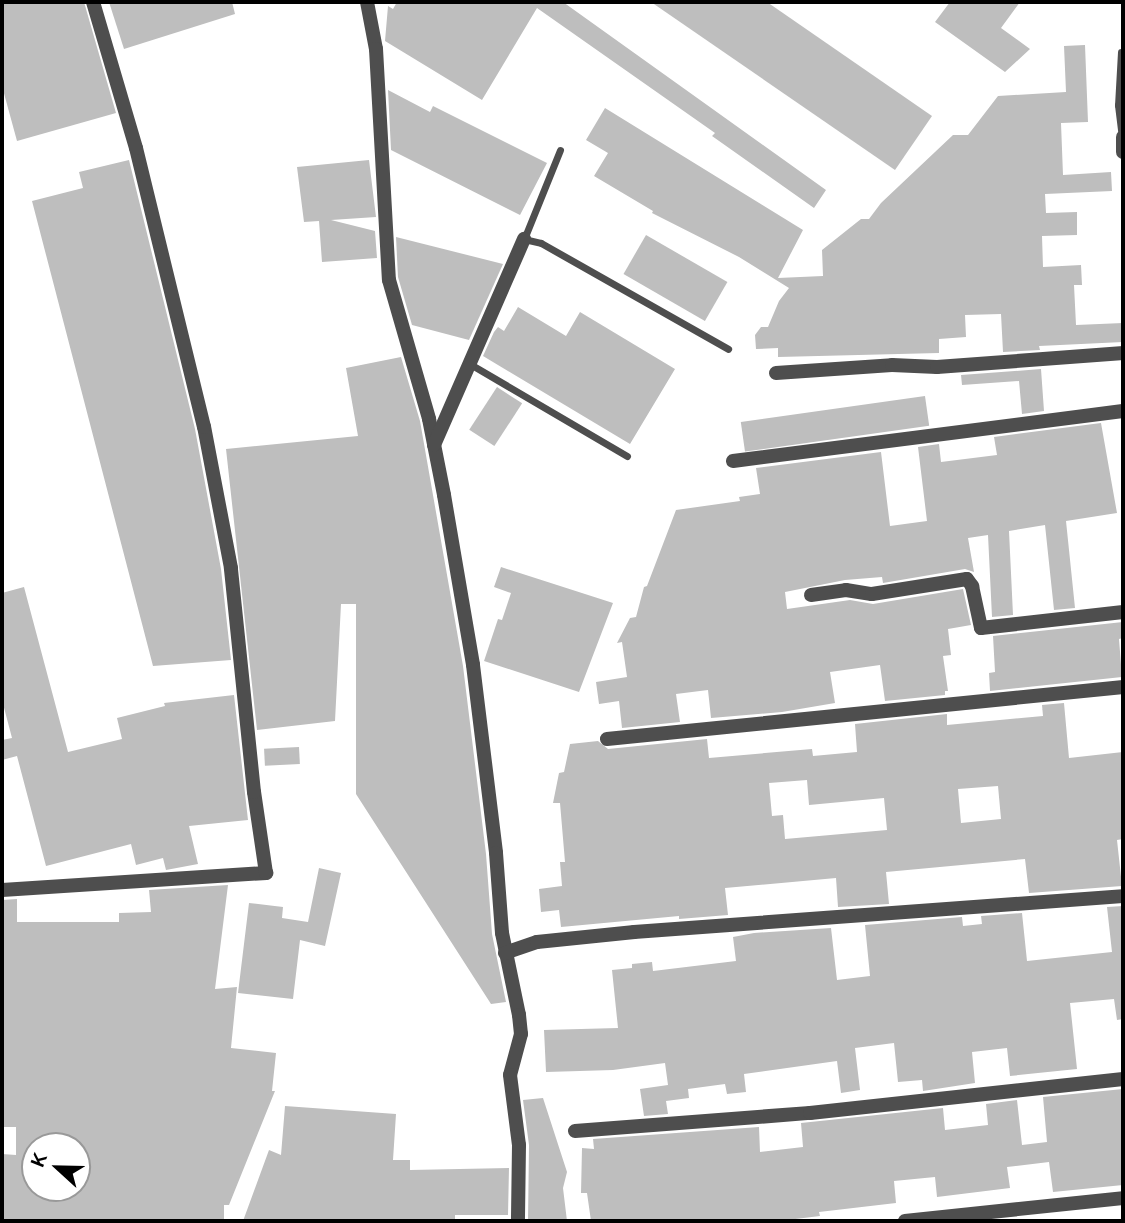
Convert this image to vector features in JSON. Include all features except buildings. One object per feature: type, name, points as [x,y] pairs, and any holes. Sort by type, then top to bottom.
[{"type":"street","points":[[2,890],[267,873],[254,792],[231,568],[204,427],[136,148],[93,2]]},
{"type":"street","points":[[367,2],[376,49],[389,279],[434,445],[473,666],[505,953],[517,999],[521,1034],[510,1075],[519,1145],[518,1221]]},
{"type":"street","points":[[1123,137],[1123,152]]},
{"type":"street","points":[[434,445],[524,239]]},
{"type":"street","points":[[776,373],[892,365],[937,367],[1123,353]]},
{"type":"street","points":[[733,461],[1123,411]]},
{"type":"street","points":[[811,594],[846,590],[872,594],[967,579],[972,586],[981,628],[1123,612]]},
{"type":"street","points":[[607,739],[1123,687]]},
{"type":"street","points":[[505,953],[537,942],[634,932],[1123,896]]},
{"type":"street","points":[[575,1131],[810,1113],[1123,1079]]},
{"type":"street","points":[[905,1221],[1123,1198]]},
{"type":"lane","points":[[1121,52],[1118,105],[1123,137]]},
{"type":"lane","points":[[560,150],[524,239],[541,243],[729,349]]},
{"type":"lane","points":[[470,364],[627,456]]}]
